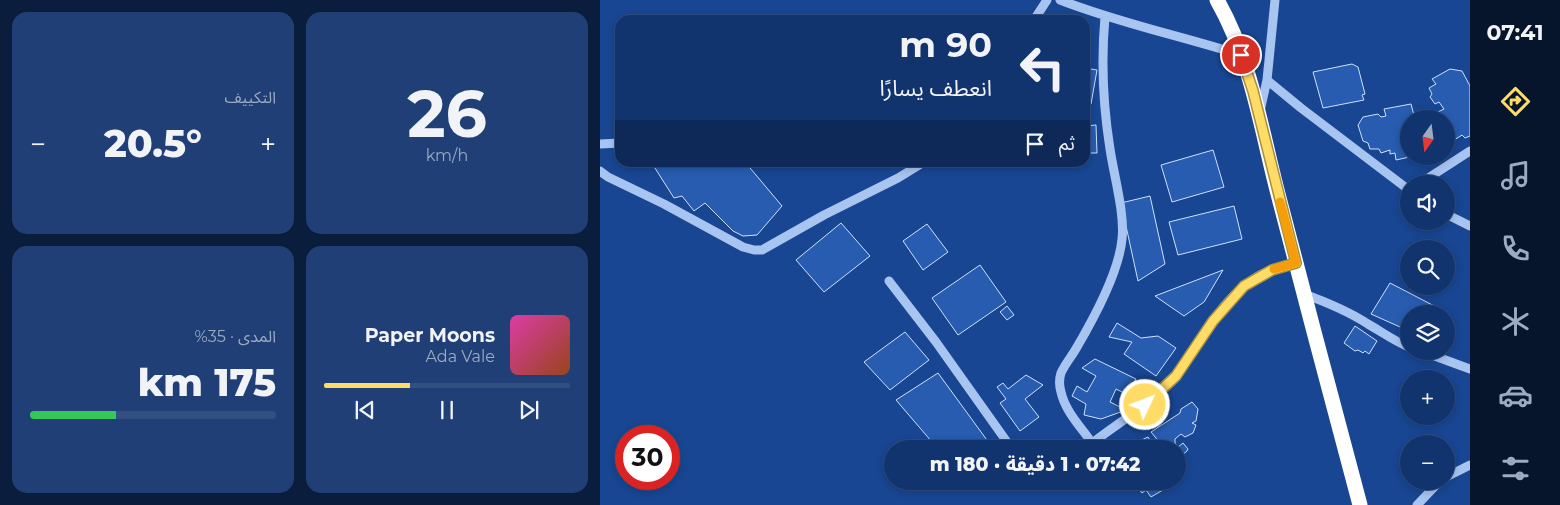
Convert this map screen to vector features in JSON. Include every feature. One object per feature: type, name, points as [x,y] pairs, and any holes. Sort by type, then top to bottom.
[{"type":"highway","points":[[1217,0],[1241,55],[1260,116],[1296,263],[1360,505]]},
{"type":"street","points":[[1037,15],[1046,0]]},
{"type":"street","points":[[1060,0],[1104,17],[1158,30],[1241,55]]},
{"type":"street","points":[[1260,116],[1267,80],[1276,0]]},
{"type":"street","points":[[1086,440],[1064,401],[1060,386],[1064,367],[1111,280],[1122,241],[1121,215],[1109,147],[1103,86],[1104,17]]},
{"type":"street","points":[[1267,80],[1400,183]]},
{"type":"street","points":[[600,144],[615,142]]},
{"type":"street","points":[[1433,175],[1470,151]]},
{"type":"street","points":[[600,171],[608,177],[664,204],[743,247],[762,250],[916,167]]},
{"type":"street","points":[[1455,218],[1470,226]]},
{"type":"street","points":[[1097,440],[1142,408],[1176,376],[1213,321],[1244,286],[1272,270],[1296,263]]},
{"type":"street","points":[[889,281],[936,342],[1006,440]]},
{"type":"street","points":[[1304,294],[1347,312],[1400,343]]},
{"type":"street","points":[[1446,360],[1470,369]]},
{"type":"street","points":[[1455,472],[1470,465]]},
{"type":"street","points":[[1417,505],[1431,490]]},
{"type":"building","points":[[1352,64],[1358,67],[1365,94],[1362,95],[1364,100],[1323,108],[1313,72]]},
{"type":"building","points":[[1090,69],[1097,70],[1090,104]]},
{"type":"building","points":[[1450,69],[1462,71],[1470,86],[1470,136],[1465,138],[1462,135],[1455,139],[1455,110],[1442,110],[1444,109],[1439,102],[1435,104],[1430,97],[1432,94],[1429,88],[1436,84],[1432,79]]},
{"type":"building","points":[[1411,104],[1413,110],[1400,110],[1400,159],[1396,160],[1395,153],[1390,154],[1390,150],[1381,153],[1379,149],[1370,149],[1368,143],[1363,141],[1358,125],[1363,117],[1378,114],[1381,117],[1386,116],[1384,109]]},
{"type":"building","points":[[1096,125],[1097,153],[1090,153],[1090,126]]},
{"type":"building","points":[[1213,150],[1224,187],[1172,202],[1161,165]]},
{"type":"building","points":[[654,167],[749,167],[782,206],[757,235],[743,236],[733,231],[705,203],[694,211],[682,196],[674,198]]},
{"type":"building","points":[[1150,196],[1165,264],[1138,281],[1121,203]]},
{"type":"building","points":[[1234,206],[1242,239],[1178,255],[1169,222]]},
{"type":"building","points":[[841,223],[870,256],[824,292],[796,260]]},
{"type":"building","points":[[927,224],[948,252],[923,270],[903,241]]},
{"type":"building","points":[[980,265],[1006,302],[958,335],[932,298]]},
{"type":"building","points":[[1223,270],[1204,302],[1184,316],[1155,296]]},
{"type":"building","points":[[1390,283],[1400,288],[1400,295],[1413,295],[1432,305],[1400,305],[1400,327],[1371,314]]},
{"type":"building","points":[[1007,306],[1014,315],[1007,320],[1000,312]]},
{"type":"building","points":[[1117,323],[1141,338],[1158,336],[1176,348],[1156,376],[1124,354],[1132,342],[1109,337]]},
{"type":"building","points":[[1355,326],[1377,341],[1369,354],[1365,351],[1363,353],[1358,350],[1355,351],[1344,343]]},
{"type":"building","points":[[905,332],[929,360],[890,390],[864,362]]},
{"type":"building","points":[[1095,359],[1136,379],[1128,395],[1116,389],[1110,402],[1126,410],[1101,419],[1084,415],[1086,404],[1072,396],[1077,386],[1087,392],[1096,376],[1082,368]]},
{"type":"building","points":[[938,373],[987,440],[930,440],[896,400]]},
{"type":"building","points":[[1026,375],[1043,385],[1025,399],[1039,417],[1020,431],[1000,403],[1006,399],[997,387],[1003,383],[1008,389]]},
{"type":"building","points":[[1192,402],[1198,409],[1196,421],[1192,423],[1196,425],[1193,433],[1185,437],[1181,434],[1175,440],[1158,440],[1151,432],[1180,413],[1181,409]]},
{"type":"building","points":[[1146,490],[1163,490],[1151,497]]},
{"type":"slow traffic","points":[[1274,269],[1296,263],[1280,202]]},
{"type":"route","points":[[1145,405],[1154,399],[1176,376],[1213,321],[1232,297],[1259,276],[1296,263],[1260,116],[1241,55]]}]
